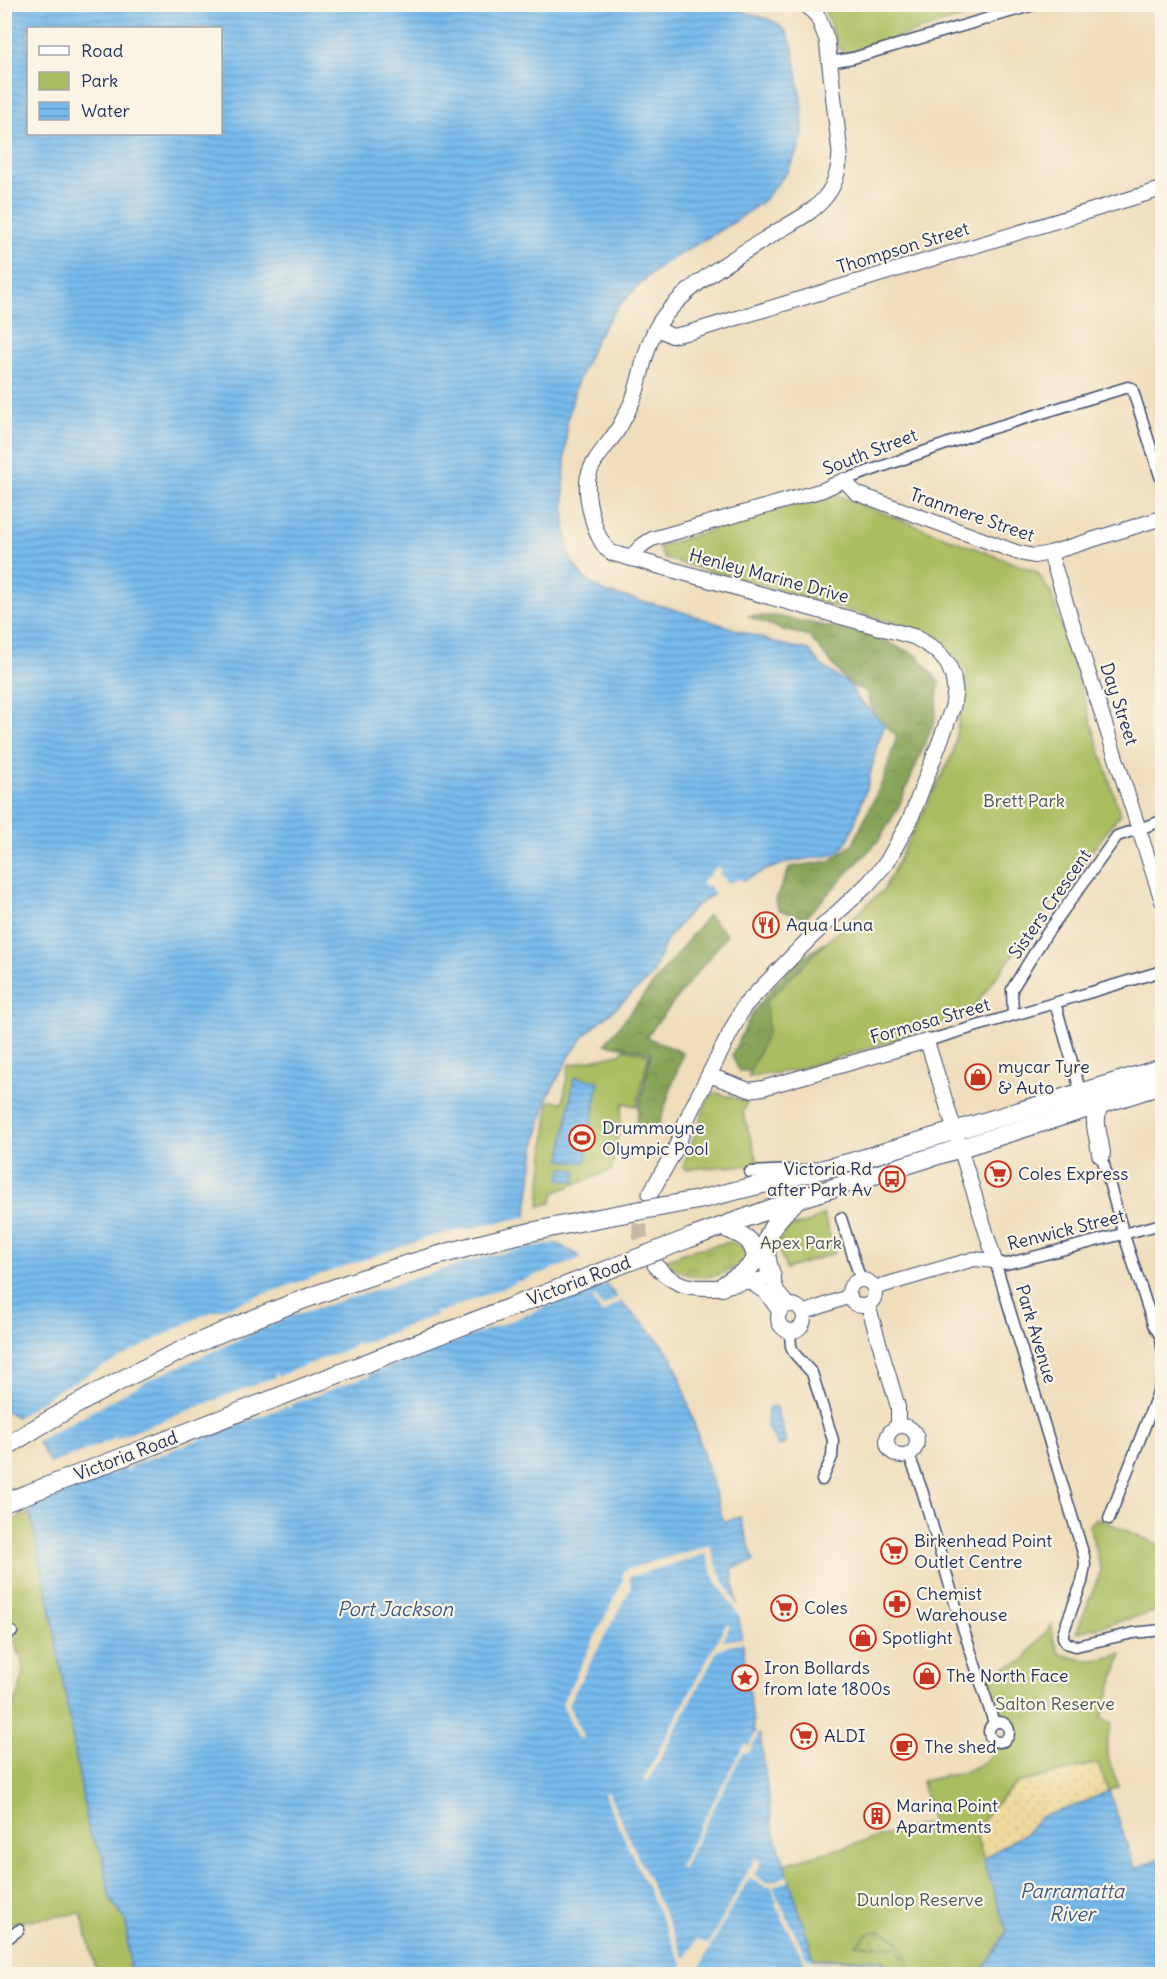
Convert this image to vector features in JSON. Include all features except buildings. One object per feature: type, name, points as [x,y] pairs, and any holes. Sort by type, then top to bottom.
[{"type":"highway","name":"Victoria Road","points":[[4,1503],[690,1238],[1081,1093],[1162,1068]]},
{"type":"highway","name":"Victoria Road","points":[[4,1448],[63,1412],[167,1357],[262,1315],[394,1268],[486,1242],[698,1200],[848,1163],[957,1140],[1100,1103],[1162,1084]]},
{"type":"highway","points":[[1100,1103],[1095,1123],[1101,1154]]},
{"type":"highway","points":[[772,1277],[766,1254],[770,1230],[776,1220],[798,1199]]},
{"type":"highway","points":[[722,1287],[731,1278],[747,1271],[756,1258],[753,1243],[743,1235],[724,1227]]},
{"type":"main road","name":"Henley Marine Drive","points":[[651,1194],[675,1150],[687,1119],[744,1006],[809,939],[860,892],[887,862],[910,820],[953,706],[955,691],[953,677],[942,657],[915,637],[612,553],[601,543],[588,502],[589,475],[596,461],[616,434],[635,393],[648,342],[671,307],[730,261],[810,211],[826,195],[837,176],[840,153],[824,28],[806,4]]},
{"type":"main road","points":[[655,1265],[674,1282],[684,1286],[722,1287]]},
{"type":"street","points":[[830,62],[853,58],[1037,4]]},
{"type":"street","name":"Thompson Street","points":[[656,328],[672,336],[691,332],[1162,189]]},
{"type":"street","name":"South Street","points":[[632,559],[634,552],[642,544],[652,539],[823,489],[983,431],[1130,388],[1162,482]]},
{"type":"street","name":"Tranmere Street","points":[[844,480],[856,493],[1002,548],[1034,556],[1162,518]]},
{"type":"street","name":"Day Street","points":[[1050,553],[1162,901]]},
{"type":"street","name":"Sisters Crescent","points":[[1013,1015],[1012,989],[1045,936],[1117,836],[1162,821]]},
{"type":"street","name":"Formosa Street","points":[[709,1074],[749,1090],[763,1088],[1162,971]]},
{"type":"street","points":[[1054,1003],[1081,1093]]},
{"type":"street","name":"Park Avenue","points":[[927,1041],[1084,1556],[1082,1582],[1063,1637],[1066,1643],[1076,1646],[1133,1633],[1162,1630]]},
{"type":"street","points":[[1101,1154],[1124,1235],[1153,1324],[1161,1336],[1162,1347]]},
{"type":"street","points":[[750,1172],[794,1170]]},
{"type":"street","points":[[841,1218],[861,1281]]},
{"type":"street","name":"Renwick Street","points":[[874,1288],[974,1258],[1006,1264],[1162,1224]]},
{"type":"street","points":[[722,1287],[772,1277],[784,1309]]},
{"type":"street","points":[[861,1281],[867,1281],[874,1288],[875,1296],[868,1305],[857,1305],[850,1296],[851,1288],[861,1281]]},
{"type":"street","points":[[750,1282],[784,1309]]},
{"type":"street","points":[[803,1313],[850,1296]]},
{"type":"street","points":[[868,1305],[898,1407],[898,1425]]},
{"type":"street","points":[[796,1306],[803,1313],[804,1321],[800,1327],[790,1331],[780,1325],[778,1318],[784,1309],[796,1306]]},
{"type":"street","points":[[790,1331],[794,1353],[812,1373],[833,1440],[832,1457],[822,1480]]},
{"type":"street","points":[[1108,1519],[1162,1382]]},
{"type":"street","points":[[898,1425],[908,1426],[916,1433],[918,1443],[909,1455],[898,1456],[888,1446],[887,1436],[898,1425]]},
{"type":"street","points":[[909,1455],[922,1490],[954,1600],[994,1723]]},
{"type":"street","points":[[4,1941],[19,1930]]},
{"type":"green space","points":[[832,4],[1000,4],[1000,6],[847,53],[838,48],[824,7]]},
{"type":"green space","name":"Brett Park","points":[[831,493],[1037,572],[1051,593],[1120,814],[969,1013],[889,1042],[796,1070],[748,1077],[768,1031],[766,1002],[884,889],[953,753],[967,671],[936,635],[664,558],[658,547]]},
{"type":"green space","points":[[748,616],[776,616],[871,635],[917,655],[939,682],[935,720],[898,808],[879,840],[805,918],[779,910],[775,900],[790,867],[830,861],[853,844],[883,780],[897,736],[874,716],[866,691],[850,685],[809,636],[783,630]]},
{"type":"green space","points":[[708,915],[727,935],[646,1037],[683,1053],[657,1131],[635,1127],[651,1052],[605,1044]]},
{"type":"green space","points":[[824,943],[846,962],[765,1071],[739,1071],[732,1055],[753,1012],[790,967]]},
{"type":"green space","name":"Drummoyne Olympic Pool","points":[[624,1049],[649,1054],[637,1106],[623,1103],[612,1170],[555,1192],[551,1203],[539,1206],[549,1101],[563,1102],[569,1065],[620,1054]]},
{"type":"green space","points":[[717,1093],[747,1102],[743,1113],[759,1165],[685,1169],[683,1167],[707,1101],[711,1095]]},
{"type":"green space","name":"Apex Park","points":[[823,1214],[835,1253],[786,1269],[778,1246],[781,1234],[789,1228],[810,1222]]},
{"type":"green space","points":[[730,1242],[745,1248],[749,1254],[743,1266],[720,1274],[693,1276],[663,1261],[692,1250]]},
{"type":"green space","points":[[30,1513],[50,1606],[89,1832],[103,1855],[110,1899],[126,1921],[130,1974],[95,1974],[96,1969],[81,1913],[5,1924],[5,1718],[14,1706],[24,1675],[21,1654],[18,1654],[5,1598],[8,1596],[4,1586],[5,1523]]},
{"type":"green space","points":[[1097,1518],[1162,1546],[1162,1594],[1154,1612],[1076,1633],[1101,1571],[1089,1525]]},
{"type":"green space","name":"Dunlop Reserve","points":[[1052,1625],[1053,1638],[1059,1653],[1090,1660],[1122,1654],[1101,1718],[1112,1724],[1107,1749],[1109,1762],[1119,1786],[1109,1791],[1097,1763],[1017,1783],[990,1809],[976,1835],[1007,1931],[982,1971],[973,1974],[883,1974],[883,1960],[814,1959],[784,1864],[932,1822],[922,1781],[964,1772],[985,1762],[1012,1738],[1011,1725],[993,1702],[984,1675],[1024,1661],[1031,1649]]},
{"type":"green space","points":[[880,1931],[895,1938],[903,1947],[912,1974],[906,1974],[898,1947],[856,1945],[867,1934]]},
{"type":"sand","points":[[1098,1763],[1109,1791],[1075,1806],[1041,1817],[1025,1834],[983,1860],[976,1835],[990,1809],[1017,1783]]},
{"type":"water","name":"Port Jackson","points":[[722,4],[775,22],[786,31],[793,48],[802,106],[803,133],[800,146],[787,172],[763,201],[734,222],[666,262],[646,278],[615,310],[597,337],[575,388],[567,424],[564,480],[568,553],[583,577],[604,592],[670,608],[783,645],[809,650],[821,665],[850,685],[857,698],[885,725],[850,836],[842,849],[833,855],[788,862],[766,870],[717,892],[694,907],[667,939],[652,976],[585,1035],[571,1054],[548,1096],[536,1142],[526,1217],[537,1234],[587,1262],[625,1307],[643,1323],[671,1355],[680,1377],[724,1522],[740,1517],[754,1561],[732,1568],[746,1669],[741,1679],[746,1682],[744,1686],[749,1689],[754,1732],[760,1735],[772,1824],[814,1959],[883,1960],[883,1974],[130,1974],[126,1921],[110,1898],[103,1855],[89,1833],[50,1606],[30,1513],[60,1480],[27,1423],[5,1410],[4,5]]},
{"type":"water","points":[[574,1077],[599,1081],[585,1163],[561,1160]]},
{"type":"water","points":[[562,1168],[577,1170],[575,1181],[560,1179]]},
{"type":"water","points":[[775,1406],[783,1424],[786,1444],[779,1446],[767,1428],[768,1408]]},
{"type":"water","name":"Parramatta River","points":[[1109,1791],[1135,1869],[1162,1857],[1162,1974],[973,1974],[982,1971],[1007,1931],[983,1860],[1025,1834],[1041,1817],[1075,1806]]},
{"type":"pier","points":[[717,866],[722,871],[719,874],[727,882],[737,879],[746,881],[716,896],[708,885],[705,887],[701,883]]},
{"type":"pier","points":[[529,1216],[531,1225],[538,1232],[559,1242],[484,1257],[294,1315],[151,1379],[35,1442],[25,1425],[15,1419],[58,1390],[201,1316],[429,1237]]},
{"type":"pier","points":[[585,1257],[609,1283],[531,1313],[529,1316],[528,1314],[450,1344],[449,1347],[448,1345],[370,1374],[368,1378],[367,1376],[290,1405],[289,1409],[287,1406],[209,1436],[209,1440],[206,1437],[141,1462],[129,1467],[130,1471],[126,1468],[30,1508],[57,1479],[48,1465],[114,1439],[114,1436],[117,1438],[195,1408],[196,1405],[197,1407],[275,1377],[277,1373],[278,1376],[355,1346],[356,1342],[358,1345],[436,1315],[437,1311],[438,1313],[516,1283],[517,1280],[518,1282]]},
{"type":"pier","points":[[620,1296],[623,1300],[602,1314],[592,1299],[596,1297],[602,1307]]},
{"type":"pier","points":[[710,1545],[719,1572],[739,1608],[742,1621],[714,1577],[706,1554],[629,1577],[631,1587],[568,1704],[583,1737],[578,1739],[562,1703],[623,1581],[622,1571]]},
{"type":"pier","points":[[726,1624],[730,1625],[723,1641],[744,1638],[745,1642],[718,1649],[648,1781],[644,1779]]},
{"type":"pier","points":[[757,1730],[760,1731],[749,1753],[743,1752],[682,1869],[679,1867],[744,1744],[749,1746]]},
{"type":"pier","points":[[608,1792],[685,1959],[697,1939],[708,1945],[755,1858],[761,1862],[754,1875],[767,1883],[788,1876],[789,1881],[773,1886],[807,1958],[881,1962],[881,1974],[879,1974],[878,1965],[806,1964],[775,1904],[777,1902],[771,1886],[767,1887],[751,1879],[748,1880],[723,1923],[698,1971],[699,1974],[687,1974],[604,1794]]},
{"type":"tunnel","points":[[647,1202],[641,1219],[640,1234],[644,1248],[654,1263]]},
{"type":"place","name":"Aqua Luna","points":[[766,925]]},
{"type":"place","name":"mycar Tyre & Auto","points":[[978,1077]]},
{"type":"place","name":"Drummoyne Olympic Pool","points":[[582,1138]]},
{"type":"place","name":"Coles Express","points":[[998,1174]]},
{"type":"place","name":"Victoria Rd after Park Av","points":[[892,1179]]},
{"type":"place","name":"Birkenhead Point Outlet Centre","points":[[894,1551]]},
{"type":"place","name":"Chemist Warehouse","points":[[897,1604]]},
{"type":"place","name":"Coles","points":[[784,1608]]},
{"type":"place","name":"Spotlight","points":[[863,1638]]},
{"type":"place","name":"The North Face","points":[[927,1676]]},
{"type":"place","name":"Iron Bollards from late 1800s","points":[[745,1678]]},
{"type":"place","name":"ALDI","points":[[804,1736]]},
{"type":"place","name":"The shed","points":[[904,1747]]},
{"type":"place","name":"Marina Point Apartments","points":[[877,1816]]},
{"type":"park label","name":"Salton Reserve","points":[[1055,1704]]}]
